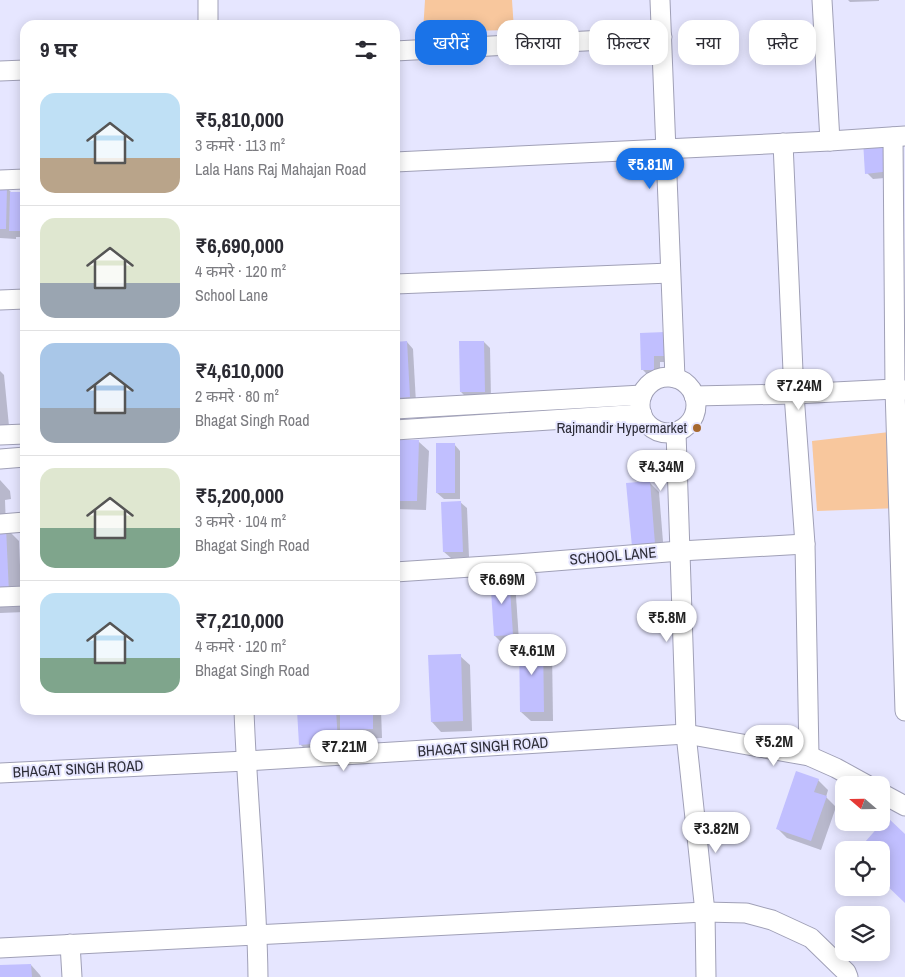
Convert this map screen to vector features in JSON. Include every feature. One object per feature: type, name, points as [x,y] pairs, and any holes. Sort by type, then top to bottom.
[{"type":"street","points":[[208,0],[208,20]]},
{"type":"street","points":[[660,0],[661,20]]},
{"type":"street","points":[[822,0],[830,141]]},
{"type":"street","points":[[400,51],[589,41]]},
{"type":"street","points":[[663,65],[675,378]]},
{"type":"street","points":[[0,71],[20,70]]},
{"type":"street","points":[[400,162],[899,136],[900,389],[905,711]]},
{"type":"street","points":[[783,143],[794,394],[806,544],[809,756]]},
{"type":"street","points":[[0,180],[20,179]]},
{"type":"street","points":[[400,284],[670,273]]},
{"type":"street","points":[[0,300],[20,299]]},
{"type":"street","points":[[666,377],[675,378],[690,388],[694,396],[694,414],[684,428],[676,432],[659,432],[646,422],[642,414],[640,408],[642,395],[649,385],[657,380],[666,377]]},
{"type":"street","points":[[694,396],[900,389]]},
{"type":"street","points":[[400,409],[642,395]]},
{"type":"street","points":[[400,430],[642,414]]},
{"type":"street","points":[[676,432],[686,734],[704,912],[706,977]]},
{"type":"street","points":[[0,435],[20,434]]},
{"type":"street","points":[[0,459],[20,458]]},
{"type":"street","points":[[0,524],[20,522]]},
{"type":"street","name":"SCHOOL LANE","points":[[400,572],[680,551],[806,544]]},
{"type":"street","points":[[0,597],[20,596]]},
{"type":"street","points":[[244,715],[258,935],[258,977]]},
{"type":"street","name":"BHAGAT SINGH ROAD","points":[[0,773],[246,761],[686,734],[809,756],[851,776]]},
{"type":"street","points":[[890,798],[905,806]]},
{"type":"street","points":[[0,948],[704,912],[746,913],[772,920],[811,938],[846,972],[848,977]]},
{"type":"street","points":[[70,944],[72,977]]},
{"type":"shaded area","points":[[425,0],[512,0],[513,20],[497,20],[497,30],[487,31],[487,20],[424,20]]},
{"type":"shaded area","points":[[898,431],[900,508],[817,511],[812,441]]},
{"type":"building","points":[[889,138],[891,171],[865,174],[863,141]]},
{"type":"building","points":[[0,186],[7,186],[6,229],[0,229]]},
{"type":"building","points":[[10,192],[20,192],[20,231],[9,231]]},
{"type":"building","points":[[665,332],[665,356],[654,356],[654,370],[641,370],[640,333]]},
{"type":"building","points":[[407,341],[410,397],[400,398],[400,342]]},
{"type":"building","points":[[459,341],[484,341],[485,392],[460,392]]},
{"type":"building","points":[[400,440],[419,440],[417,501],[400,501]]},
{"type":"building","points":[[436,443],[455,443],[455,493],[436,493]]},
{"type":"building","points":[[650,481],[655,544],[632,547],[626,483]]},
{"type":"building","points":[[461,501],[463,552],[443,552],[441,502]]},
{"type":"building","points":[[0,527],[6,527],[9,594],[0,594]]},
{"type":"building","points":[[509,573],[513,635],[494,636],[490,575]]},
{"type":"building","points":[[519,639],[543,639],[544,712],[520,712]]},
{"type":"building","points":[[461,654],[463,721],[431,722],[428,655]]},
{"type":"building","points":[[297,715],[336,715],[338,742],[299,745]]},
{"type":"building","points":[[340,715],[373,715],[373,729],[340,730]]},
{"type":"building","points":[[796,771],[819,779],[814,792],[827,796],[811,841],[776,829]]},
{"type":"building","points":[[890,820],[905,834],[905,903],[890,889],[890,841],[866,841],[875,831],[890,831]]},
{"type":"building","points":[[31,964],[32,977],[0,977],[0,965]]},
{"type":"place","name":"Rajmandir Hypermarket","points":[[697,428]]}]
